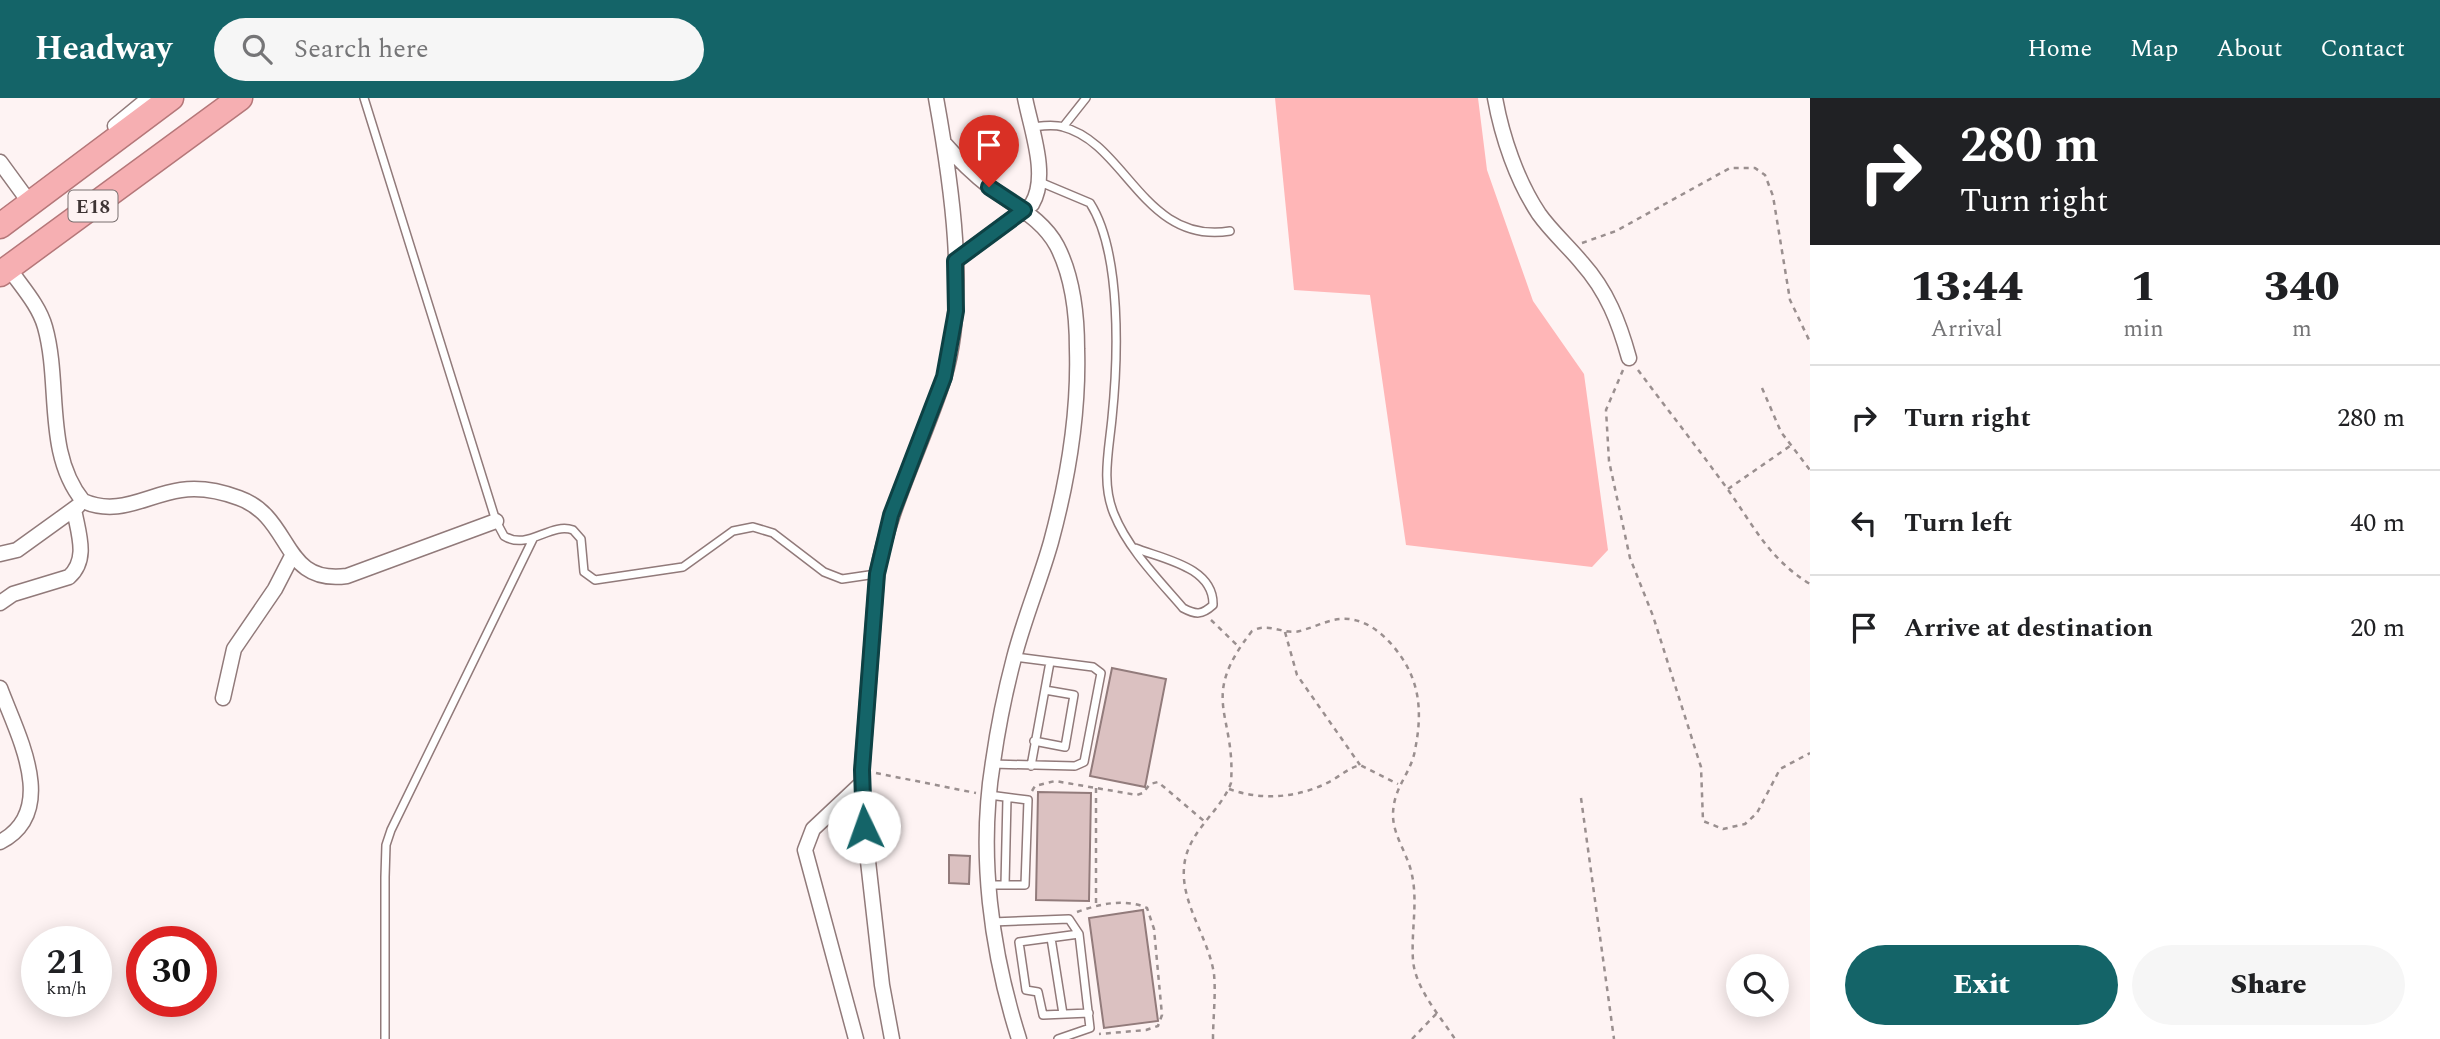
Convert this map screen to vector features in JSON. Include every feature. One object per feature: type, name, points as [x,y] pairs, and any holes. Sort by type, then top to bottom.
[{"type":"highway","name":"E18","points":[[0,225],[170,98]]},
{"type":"highway","name":"E18","points":[[4,270],[240,98]]},
{"type":"street","points":[[0,225],[149,98]]},
{"type":"street","points":[[892,1039],[869,882],[862,777],[877,574],[891,515],[944,377],[956,311],[955,261],[944,143],[936,98]]},
{"type":"street","points":[[955,261],[1024,210],[1036,198],[1040,182],[1025,98]]},
{"type":"street","points":[[1495,98],[1506,138],[1528,195],[1540,215],[1598,284],[1613,307],[1629,358]]},
{"type":"street","points":[[944,143],[973,173],[1024,210],[1051,235],[1066,266],[1077,328],[1073,437],[1065,483],[1051,544],[1014,657],[992,764],[989,795],[989,885],[992,922],[1019,1039]]},
{"type":"street","points":[[0,162],[27,200]]},
{"type":"street","points":[[0,603],[13,594],[69,577],[76,571],[81,553],[79,505],[67,472],[58,434],[45,327],[4,270]]},
{"type":"street","points":[[0,554],[17,550],[79,505],[112,508],[134,505],[179,490],[223,492],[251,502],[277,525],[292,556],[311,572],[323,576],[348,576],[496,521]]},
{"type":"street","points":[[223,698],[234,649],[275,589],[292,556]]},
{"type":"street","points":[[0,688],[24,754],[32,800],[19,830],[0,842]]},
{"type":"street","points":[[856,1039],[805,850],[813,829],[862,777]]},
{"type":"lane","points":[[364,98],[496,521],[509,539],[533,539],[561,527],[573,530],[581,539],[584,572],[595,580],[683,567],[733,531],[753,527],[773,533],[824,572],[842,579],[877,574]]},
{"type":"lane","points":[[1063,127],[1086,98]]},
{"type":"lane","points":[[1031,127],[1063,127],[1095,145],[1149,202],[1177,223],[1208,233],[1230,231]]},
{"type":"lane","points":[[1040,182],[1090,203],[1105,237],[1117,357],[1106,482],[1114,513],[1135,548],[1183,608],[1194,614],[1205,613],[1213,605],[1213,593],[1208,582],[1194,571],[1135,548]]},
{"type":"lane","points":[[385,1039],[386,845],[533,539]]},
{"type":"lane","points":[[992,764],[1074,766],[1084,762],[1101,673],[1093,667],[1014,657]]},
{"type":"lane","points":[[1031,766],[1050,662]]},
{"type":"lane","points":[[1034,741],[1065,747],[1074,695],[1045,690]]},
{"type":"lane","points":[[989,795],[1028,800],[1025,885],[989,885]]},
{"type":"lane","points":[[1005,885],[1007,798]]},
{"type":"lane","points":[[992,922],[1069,919],[1079,934],[1090,1028],[1058,1039]]},
{"type":"lane","points":[[1079,934],[1019,942],[1026,990],[1038,992],[1043,1015],[1088,1013]]},
{"type":"lane","points":[[1051,938],[1063,1014]]},
{"type":"path","points":[[1569,248],[1616,231],[1730,168],[1755,168],[1765,176],[1773,196],[1790,299],[1810,342]]},
{"type":"path","points":[[1810,584],[1779,562],[1728,489],[1629,358],[1606,410],[1609,461],[1630,558],[1653,615],[1701,767],[1703,821],[1723,829],[1745,824],[1757,813],[1780,769],[1810,753]]},
{"type":"path","points":[[1762,388],[1771,412],[1790,446],[1810,470]]},
{"type":"path","points":[[1728,489],[1790,446]]},
{"type":"path","points":[[1205,613],[1239,647]]},
{"type":"path","points":[[1213,1039],[1214,976],[1206,940],[1189,906],[1184,881],[1186,855],[1204,821],[1231,790],[1232,771],[1221,686],[1227,666],[1239,647],[1258,627],[1286,634],[1339,619],[1357,621],[1384,635],[1405,660],[1418,690],[1420,711],[1414,755],[1399,784],[1393,815],[1412,873],[1415,896],[1413,961],[1417,977],[1455,1039]]},
{"type":"path","points":[[1286,634],[1292,663],[1360,765]]},
{"type":"path","points":[[1231,790],[1255,797],[1303,792],[1360,765],[1399,784]]},
{"type":"path","points":[[862,777],[989,795]]},
{"type":"path","points":[[1028,800],[1035,786],[1055,781],[1137,795],[1143,793],[1150,784],[1158,782],[1204,821]]},
{"type":"path","points":[[1096,788],[1097,905]]},
{"type":"path","points":[[1581,798],[1614,1039]]},
{"type":"path","points":[[1069,919],[1097,905],[1135,903],[1147,908],[1154,929],[1162,1016],[1158,1026],[1110,1034],[1098,1034],[1090,1028]]},
{"type":"path","points":[[1412,1039],[1438,1012]]},
{"type":"path","points":[[1110,1034],[1112,1039]]},
{"type":"shaded area","points":[[1275,98],[1478,98],[1487,170],[1533,301],[1584,374],[1608,550],[1592,567],[1406,545],[1370,295],[1294,290]]},
{"type":"building","points":[[1112,668],[1166,679],[1145,787],[1090,776]]},
{"type":"building","points":[[1038,792],[1091,793],[1089,901],[1036,900]]},
{"type":"building","points":[[949,855],[970,856],[969,884],[949,883]]},
{"type":"building","points":[[1143,910],[1158,1021],[1104,1028],[1089,918]]},
{"type":"route","points":[[864,827],[862,770],[872,672],[877,574],[891,515],[944,377],[956,311],[955,261],[1024,210],[989,187]]}]
